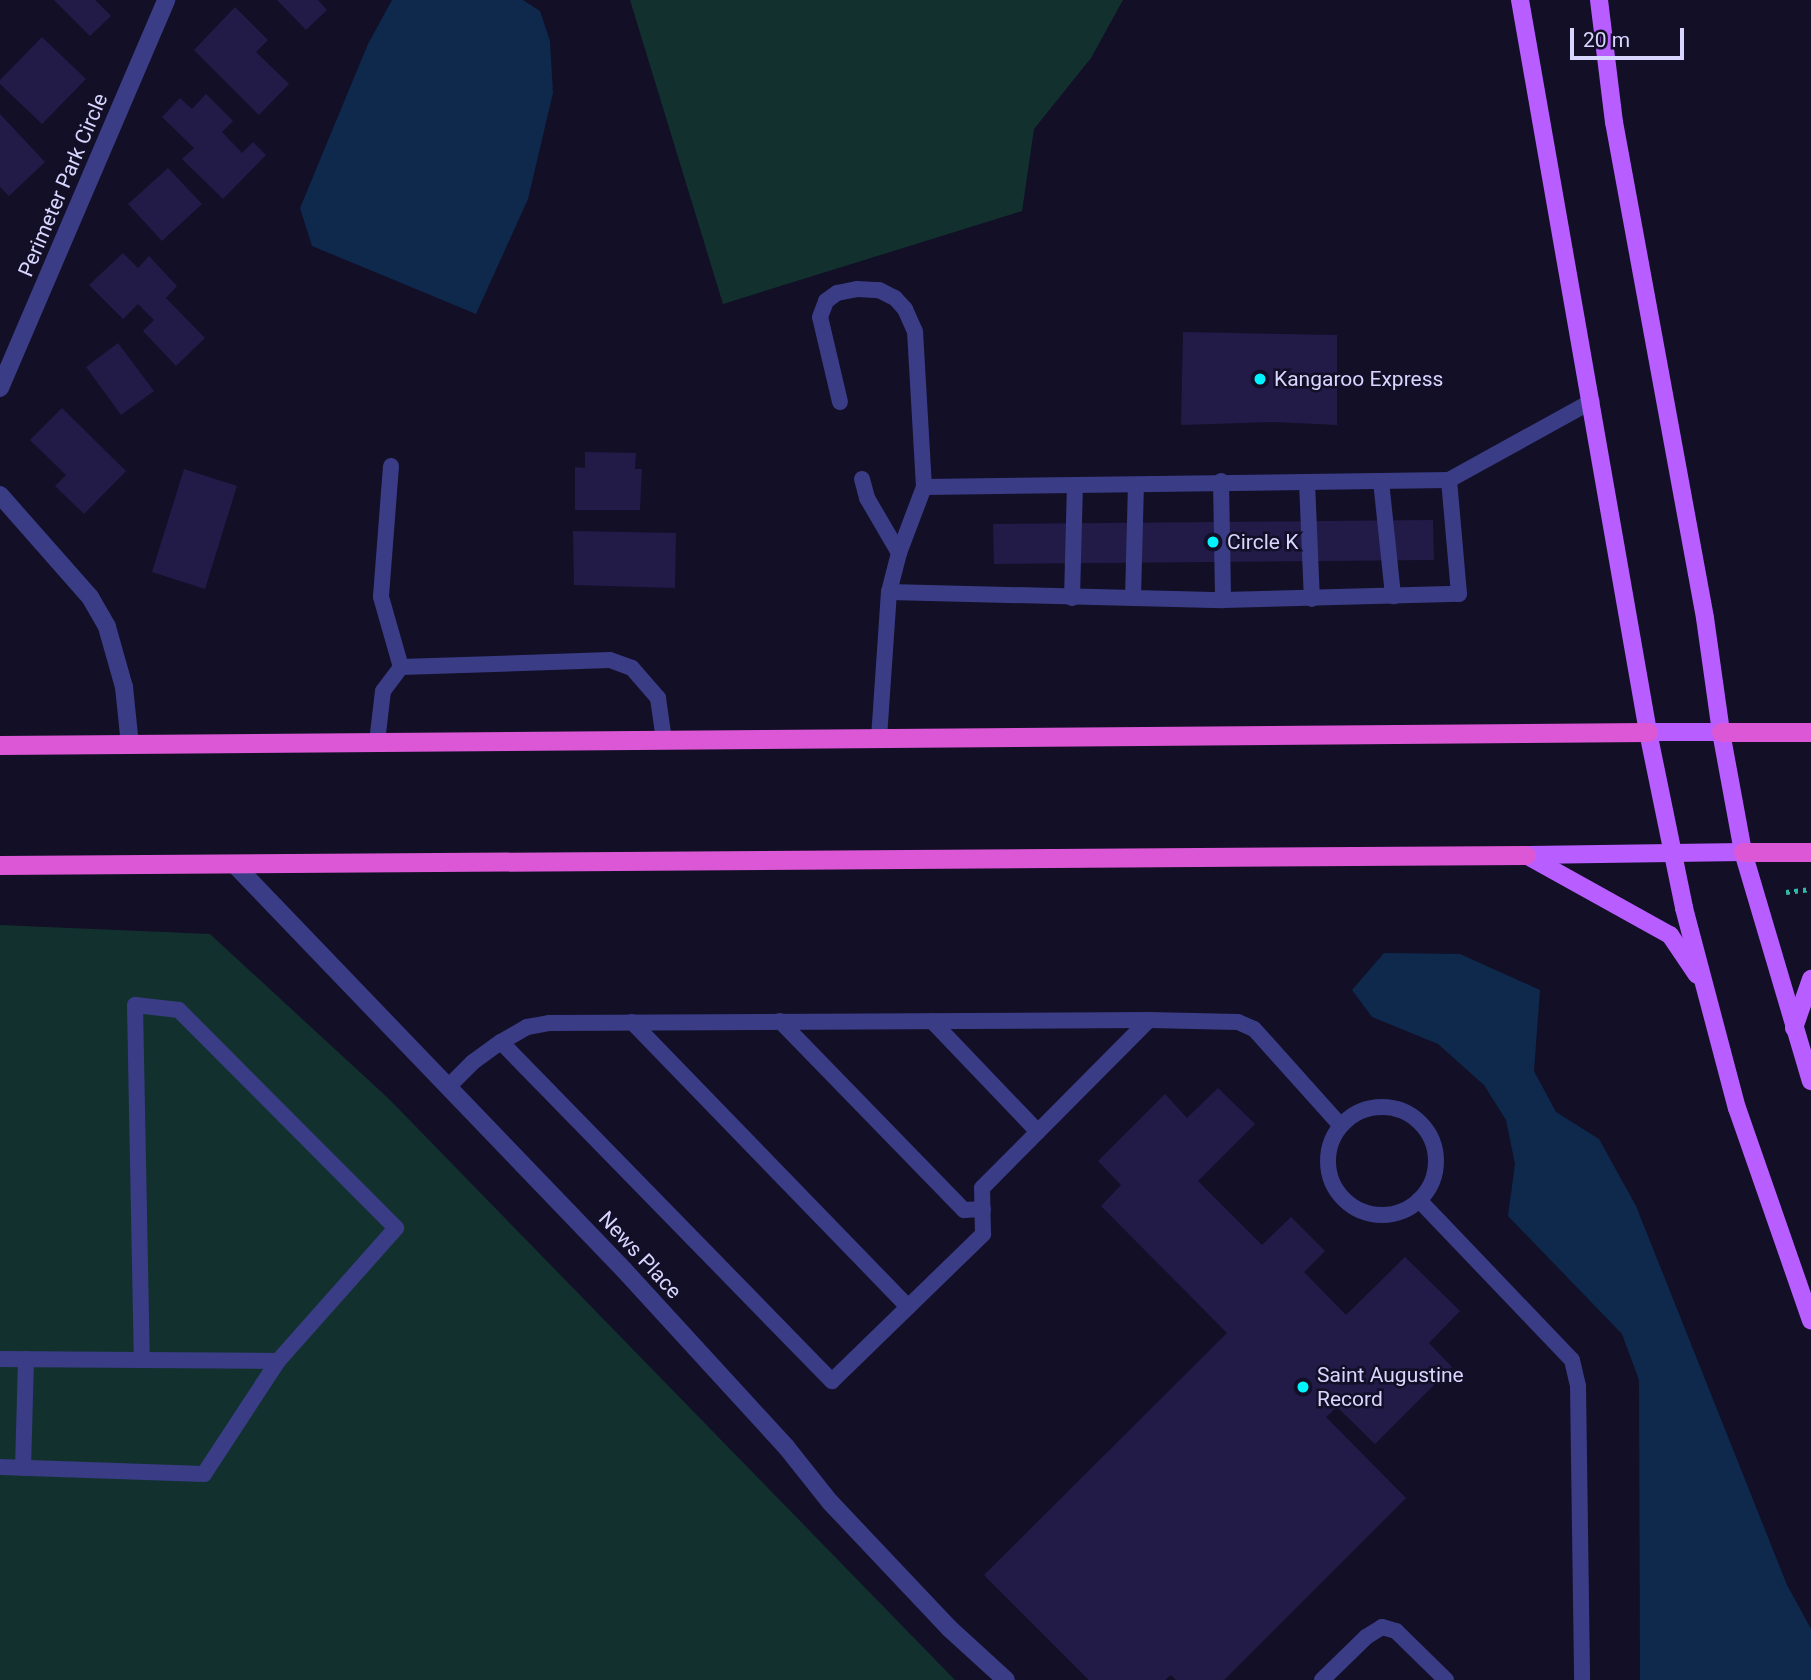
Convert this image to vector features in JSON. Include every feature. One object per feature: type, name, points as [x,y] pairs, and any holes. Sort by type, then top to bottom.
[{"type":"highway","points":[[1721,732],[1811,732]]},
{"type":"highway","points":[[0,745],[1648,733]]},
{"type":"highway","points":[[1743,852],[1811,852]]},
{"type":"highway","points":[[0,865],[1526,855]]},
{"type":"main road","points":[[1520,0],[1648,733],[1674,853],[1737,1108],[1811,1321]]},
{"type":"main road","points":[[1599,0],[1614,122],[1705,618],[1721,732],[1743,852],[1811,1081]]},
{"type":"main road","points":[[1648,733],[1721,732]]},
{"type":"main road","points":[[1526,855],[1743,852]]},
{"type":"main road","points":[[1526,855],[1670,935],[1705,987]]},
{"type":"main road","points":[[1794,1028],[1811,979]]},
{"type":"street","name":"Perimeter Park Circle","points":[[0,388],[166,0]]},
{"type":"street","points":[[0,495],[90,597],[107,627],[124,687],[130,745]]},
{"type":"street","name":"News Place","points":[[235,865],[642,1290],[787,1448],[839,1512],[949,1628],[1006,1680]]},
{"type":"lane","points":[[840,402],[820,317],[826,301],[836,293],[857,289],[879,290],[895,298],[905,309],[915,331],[924,487],[899,553],[889,592],[880,738]]},
{"type":"lane","points":[[924,487],[1449,480],[1592,401]]},
{"type":"lane","points":[[391,466],[381,597],[401,667]]},
{"type":"lane","points":[[862,479],[867,498],[899,553]]},
{"type":"lane","points":[[889,592],[1223,600],[1459,594],[1449,480]]},
{"type":"lane","points":[[1221,481],[1223,600]]},
{"type":"lane","points":[[1381,481],[1393,596]]},
{"type":"lane","points":[[1307,482],[1312,598]]},
{"type":"lane","points":[[1072,598],[1075,485]]},
{"type":"lane","points":[[1133,598],[1136,485]]},
{"type":"lane","points":[[401,667],[610,660],[632,668],[659,698],[664,740]]},
{"type":"lane","points":[[377,742],[383,691],[401,667]]},
{"type":"lane","points":[[0,1467],[204,1474],[278,1361],[396,1228],[179,1010],[135,1005],[142,1360]]},
{"type":"lane","points":[[448,1087],[473,1062],[500,1042],[527,1027],[549,1023],[1149,1020],[1238,1022],[1254,1029],[1340,1125]]},
{"type":"lane","points":[[500,1042],[832,1381],[983,1234],[982,1188],[1149,1020]]},
{"type":"lane","points":[[780,1021],[964,1210],[982,1209]]},
{"type":"lane","points":[[932,1021],[1038,1132]]},
{"type":"lane","points":[[632,1023],[908,1307]]},
{"type":"lane","points":[[1379,1106],[1405,1111],[1420,1121],[1430,1135],[1436,1152],[1436,1170],[1430,1186],[1419,1200],[1404,1211],[1387,1215],[1368,1214],[1351,1206],[1337,1193],[1329,1177],[1327,1158],[1330,1140],[1340,1125],[1353,1113],[1379,1106]]},
{"type":"lane","points":[[1419,1200],[1572,1360],[1578,1386],[1582,1680]]},
{"type":"lane","points":[[0,1359],[278,1361]]},
{"type":"lane","points":[[23,1468],[26,1359]]},
{"type":"lane","points":[[1322,1680],[1366,1637],[1382,1628],[1396,1631],[1446,1680]]},
{"type":"path","points":[[1786,892],[1811,889]]},
{"type":"green space","points":[[630,0],[1123,0],[1091,58],[1034,129],[1022,211],[723,304]]},
{"type":"green space","points":[[0,925],[210,934],[389,1099],[955,1680],[0,1680]]},
{"type":"water","points":[[392,0],[523,0],[540,11],[550,41],[553,93],[528,199],[476,314],[312,246],[300,208],[368,44]]},
{"type":"water","points":[[1384,953],[1460,954],[1540,990],[1534,1071],[1556,1112],[1599,1139],[1636,1206],[1787,1585],[1811,1629],[1811,1680],[1640,1680],[1639,1380],[1622,1334],[1508,1216],[1515,1164],[1506,1120],[1484,1085],[1438,1044],[1372,1017],[1352,990]]},
{"type":"building","points":[[54,0],[95,0],[111,16],[90,36]]},
{"type":"building","points":[[277,0],[318,0],[327,10],[306,30]]},
{"type":"building","points":[[235,7],[268,40],[256,52],[289,84],[259,115],[194,50]]},
{"type":"building","points":[[42,37],[86,79],[42,124],[0,84],[0,80]]},
{"type":"building","points":[[206,94],[233,121],[222,132],[242,153],[253,142],[266,155],[223,199],[182,159],[194,148],[162,117],[180,98],[192,109]]},
{"type":"building","points":[[0,114],[45,162],[9,196],[0,187]]},
{"type":"building","points":[[168,168],[202,204],[162,241],[128,204]]},
{"type":"building","points":[[123,253],[138,268],[149,256],[177,286],[166,298],[205,338],[176,366],[143,331],[154,320],[138,304],[123,319],[89,285]]},
{"type":"building","name":"Kangaroo Express","points":[[1183,332],[1337,335],[1337,425],[1275,422],[1181,425]]},
{"type":"building","points":[[118,343],[154,391],[121,415],[86,367]]},
{"type":"building","points":[[62,408],[126,471],[84,514],[55,486],[66,475],[30,440]]},
{"type":"building","points":[[585,452],[636,453],[635,469],[642,469],[640,510],[575,510],[575,467],[585,468]]},
{"type":"building","points":[[184,469],[237,486],[205,589],[152,572]]},
{"type":"building","name":"Circle K","points":[[1433,520],[1434,560],[994,564],[993,524]]},
{"type":"building","points":[[573,531],[676,533],[675,588],[574,585]]},
{"type":"building","name":"Saint Augustine Record","points":[[1218,1088],[1255,1124],[1198,1181],[1262,1245],[1291,1217],[1325,1251],[1304,1272],[1346,1315],[1405,1257],[1460,1311],[1429,1343],[1452,1367],[1375,1444],[1337,1407],[1326,1417],[1406,1498],[1224,1680],[1176,1680],[1171,1675],[1165,1680],[1089,1680],[984,1575],[1227,1333],[1101,1206],[1121,1185],[1098,1161],[1165,1094],[1187,1118]]},
{"type":"place","name":"Kangaroo Express","points":[[1260,379]]},
{"type":"place","name":"Circle K","points":[[1213,542]]},
{"type":"place","name":"Saint Augustine Record","points":[[1303,1387]]}]
